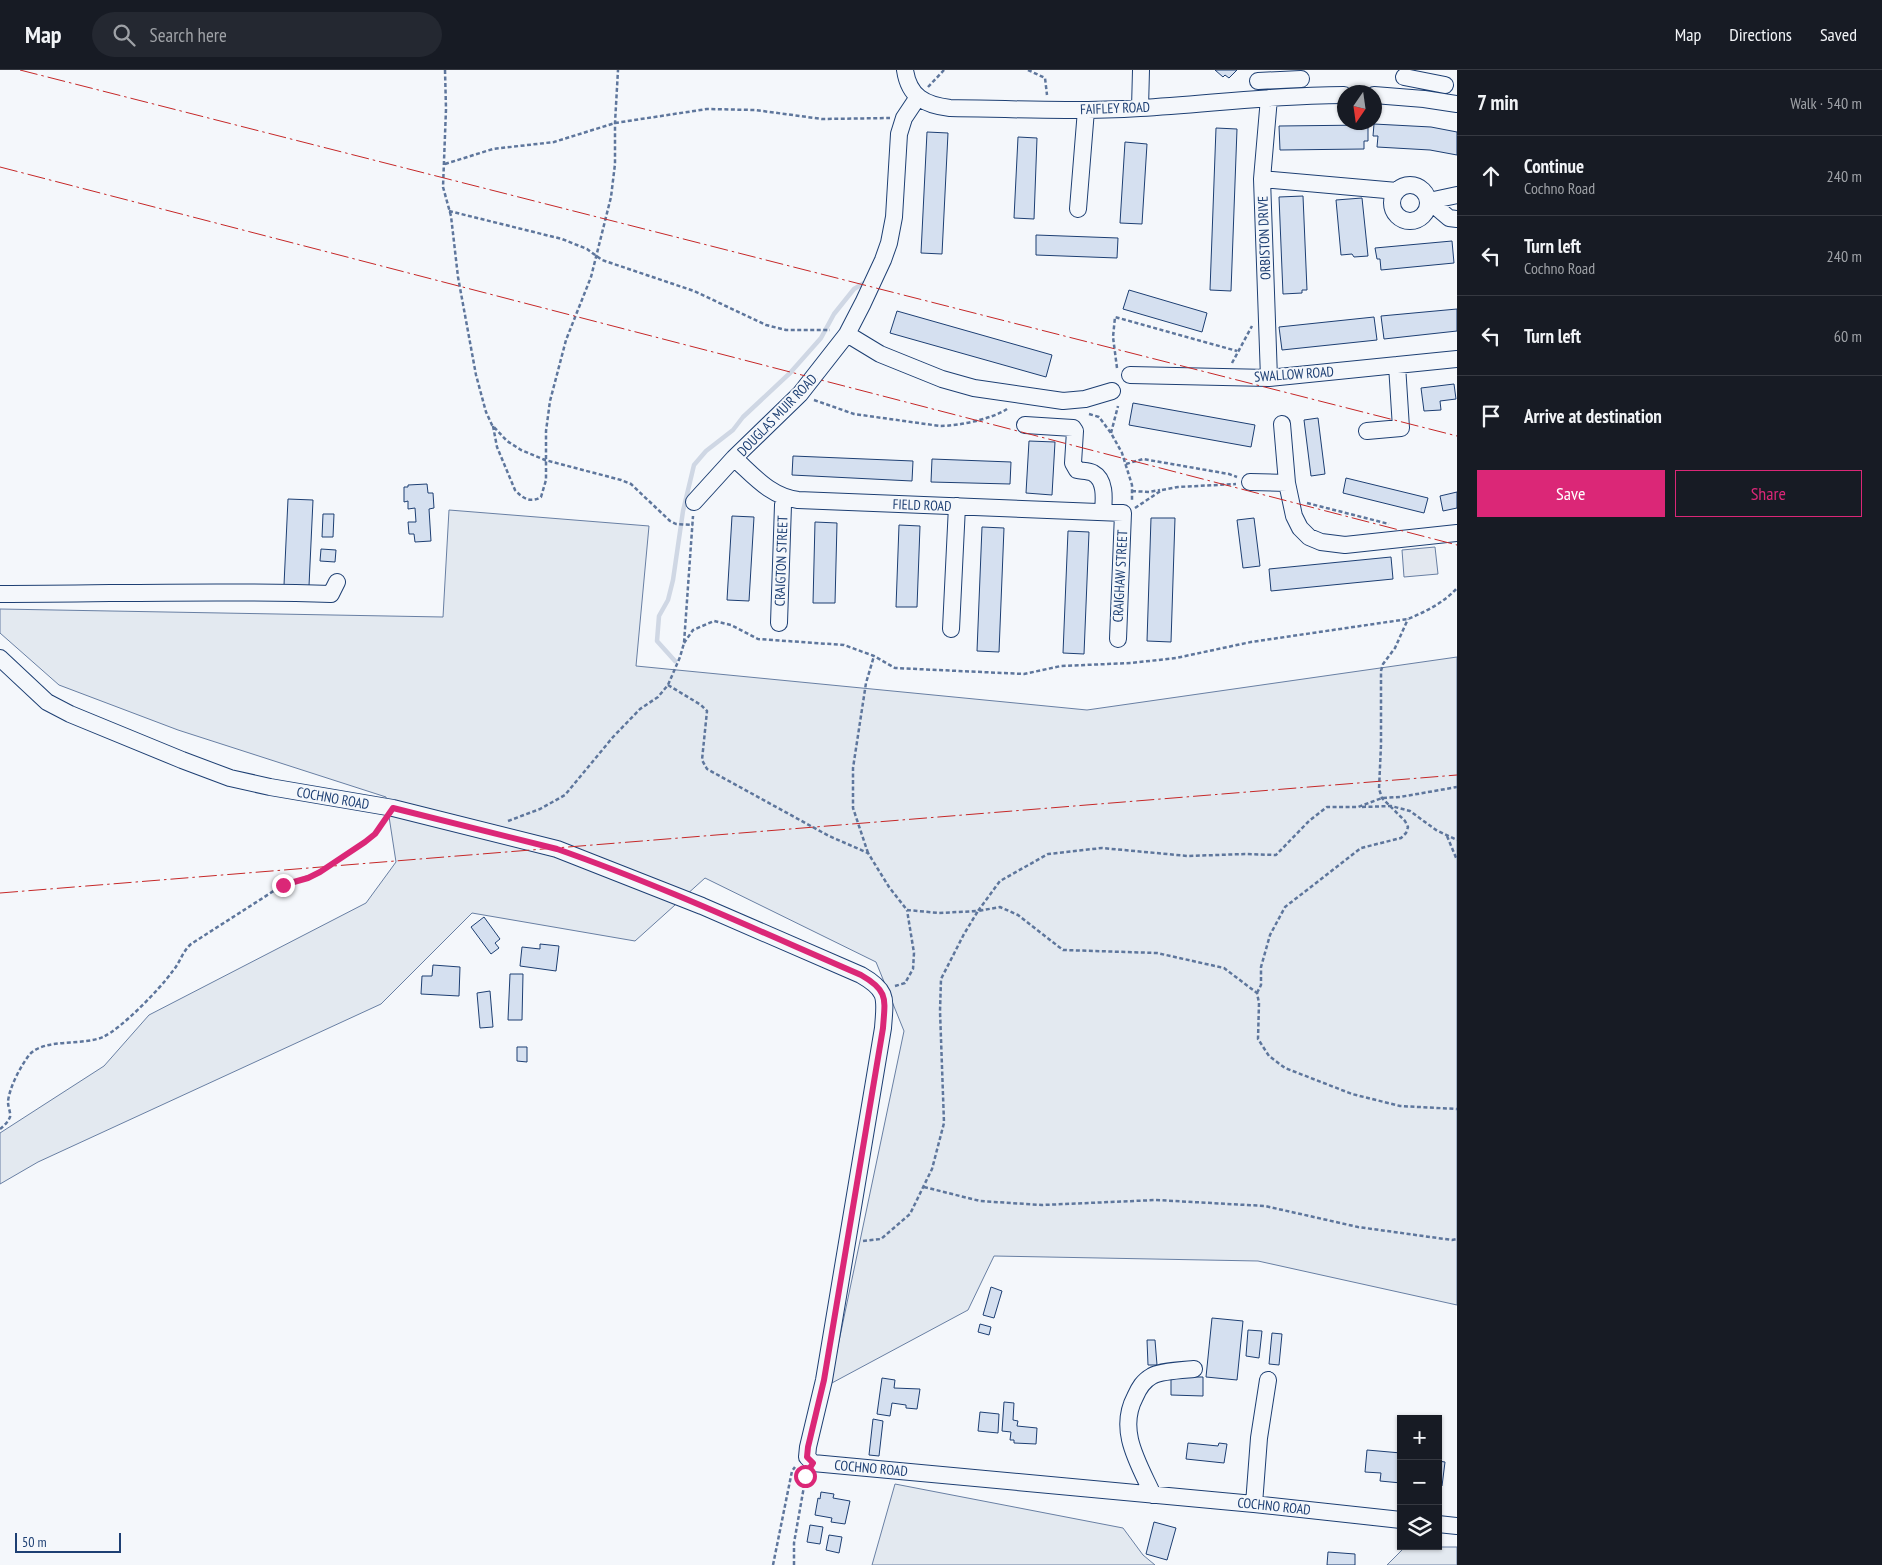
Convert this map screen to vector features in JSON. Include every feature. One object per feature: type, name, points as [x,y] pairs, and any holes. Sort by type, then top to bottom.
[{"type":"street","points":[[905,70],[906,81],[911,90],[918,96]]},
{"type":"street","points":[[1140,108],[1141,70]]},
{"type":"street","points":[[1404,77],[1446,85]]},
{"type":"street","points":[[1258,81],[1301,79]]},
{"type":"street","name":"ORBISTON DRIVE","points":[[1269,378],[1262,179],[1278,80]]},
{"type":"street","points":[[1424,99],[1426,82]]},
{"type":"street","name":"FAIFLEY ROAD","points":[[918,96],[936,106],[950,108],[1086,110],[1337,95]]},
{"type":"street","name":"DOUGLAS MUIR ROAD","points":[[694,502],[734,458],[800,394],[840,332],[863,303],[883,260],[889,242],[894,217],[899,134],[904,118],[918,96]]},
{"type":"street","points":[[1382,96],[1457,104]]},
{"type":"street","points":[[1078,209],[1086,110]]},
{"type":"street","points":[[1262,179],[1397,191]]},
{"type":"street","points":[[1407,185],[1419,187],[1423,190],[1428,201],[1428,207],[1423,217],[1412,221],[1400,218],[1393,208],[1393,196],[1407,185]]},
{"type":"street","points":[[1428,201],[1457,195]]},
{"type":"street","points":[[1428,201],[1449,218],[1457,219]]},
{"type":"street","points":[[840,332],[880,354],[920,371],[974,388],[1017,396],[1072,401],[1116,395]]},
{"type":"street","name":"SWALLOW ROAD","points":[[1124,373],[1269,378],[1457,359]]},
{"type":"street","points":[[1368,431],[1401,428],[1397,365]]},
{"type":"street","points":[[1282,424],[1289,491],[1294,516],[1300,528],[1309,537],[1321,542],[1345,545],[1457,532]]},
{"type":"street","points":[[1025,425],[1073,428],[1075,431],[1073,464],[1077,470],[1092,472],[1099,478],[1104,490],[1103,512]]},
{"type":"street","name":"FIELD ROAD","points":[[734,458],[764,486],[785,498],[798,500],[1123,512]]},
{"type":"street","points":[[1250,482],[1289,491]]},
{"type":"street","name":"CRAIGTON STREET","points":[[779,623],[783,505],[785,498]]},
{"type":"street","points":[[951,629],[957,506]]},
{"type":"street","name":"CRAIGHAW STREET","points":[[1118,640],[1123,512]]},
{"type":"street","points":[[0,594],[257,592],[331,594],[336,582]]},
{"type":"street","name":"COCHNO ROAD","points":[[0,658],[48,702],[70,714],[182,760],[230,778],[393,808],[557,849],[583,858],[861,975],[875,982],[882,990]]},
{"type":"street","points":[[810,1460],[808,1447],[824,1380],[883,1028],[884,1001],[882,990]]},
{"type":"street","points":[[1153,1495],[1131,1446],[1128,1433],[1131,1403],[1140,1386],[1153,1375],[1194,1369]]},
{"type":"street","points":[[1254,1504],[1259,1438],[1268,1380]]},
{"type":"street","name":"COCHNO ROAD","points":[[810,1460],[1397,1520]]},
{"type":"street","points":[[1442,1524],[1457,1526]]},
{"type":"path","points":[[445,70],[445,164],[443,187],[449,210],[458,277],[476,375],[486,412],[492,425],[496,447],[515,490],[520,496],[535,501],[541,498],[546,480],[545,460],[550,400],[555,378],[566,340],[591,276],[611,197],[615,164],[618,70]]},
{"type":"path","points":[[918,96],[944,70]]},
{"type":"path","points":[[1028,70],[1045,78],[1049,109]]},
{"type":"path","points":[[445,164],[493,149],[554,142],[615,123],[707,109],[755,110],[822,119],[904,118]]},
{"type":"path","points":[[449,210],[562,239],[587,249],[602,260],[694,290],[766,325],[786,330],[840,332]]},
{"type":"path","points":[[1124,373],[1113,337],[1115,316],[1237,352]]},
{"type":"path","points":[[1232,377],[1232,362],[1252,326]]},
{"type":"path","points":[[1111,433],[1116,395]]},
{"type":"path","points":[[812,399],[854,414],[921,424],[950,426],[1000,413],[1007,409],[1017,396]]},
{"type":"path","points":[[1085,412],[1099,417],[1122,453],[1132,485],[1131,511],[1162,490]]},
{"type":"path","points":[[492,425],[507,441],[521,450],[545,460],[622,480],[631,484],[670,521],[676,524],[692,525]]},
{"type":"path","points":[[1126,464],[1143,459],[1229,474],[1250,482]]},
{"type":"path","points":[[1132,491],[1149,492],[1178,487],[1222,486],[1250,482]]},
{"type":"path","points":[[1289,491],[1394,526]]},
{"type":"path","points":[[487,831],[518,816],[540,809],[565,795],[613,736],[640,708],[658,696],[668,685],[684,643],[694,502]]},
{"type":"path","points":[[684,643],[693,630],[714,621],[732,625],[758,639],[844,645],[874,656],[895,668],[1024,674],[1061,666],[1131,663],[1176,658],[1251,642],[1408,619],[1422,613],[1452,594],[1457,588]]},
{"type":"path","points":[[1408,619],[1395,648],[1383,664],[1380,679],[1379,789],[1382,798],[1405,820],[1408,827],[1406,833],[1401,838],[1361,848],[1285,907],[1270,935],[1261,967],[1261,985],[1257,993],[1259,1002],[1258,1039],[1269,1056],[1285,1068],[1352,1094],[1400,1106],[1457,1109]]},
{"type":"path","points":[[874,656],[866,683],[854,768],[853,808],[868,853],[889,887],[907,910],[914,953],[913,968],[905,983],[882,990]]},
{"type":"path","points":[[668,685],[701,705],[707,711],[702,760],[707,769],[829,836],[868,853]]},
{"type":"path","points":[[1358,807],[1382,798],[1400,797],[1457,787]]},
{"type":"path","points":[[846,1242],[881,1238],[910,1214],[932,1169],[944,1123],[940,1010],[941,980],[964,934],[1000,881],[1048,854],[1102,848],[1188,856],[1276,855],[1309,821],[1327,807],[1391,806],[1410,811],[1447,836],[1457,840]]},
{"type":"path","points":[[0,1129],[5,1126],[10,1117],[8,1101],[14,1080],[31,1054],[43,1046],[94,1041],[106,1035],[138,1010],[171,974],[184,951],[191,944],[283,885],[308,878],[320,872],[375,834],[393,808]]},
{"type":"path","points":[[1447,836],[1457,860]]},
{"type":"path","points":[[907,910],[939,913],[978,911],[1000,907],[1018,915],[1063,950],[1157,953],[1224,968],[1257,993]]},
{"type":"path","points":[[924,1186],[980,1201],[1042,1205],[1156,1200],[1265,1206],[1358,1227],[1452,1240],[1457,1239]]},
{"type":"path","points":[[773,1565],[792,1471],[800,1461],[810,1460],[805,1476],[794,1543],[794,1565]]},
{"type":"shaded area","points":[[449,510],[649,526],[636,666],[1087,710],[1457,657],[1457,1305],[1258,1261],[994,1256],[968,1310],[830,1384],[904,1031],[876,962],[705,878],[635,941],[472,913],[381,1004],[38,1162],[0,1184],[0,1133],[104,1066],[149,1015],[366,903],[396,862],[386,797],[178,730],[59,685],[0,633],[0,609],[443,617]]},
{"type":"shaded area","points":[[1435,547],[1438,574],[1404,577],[1402,550]]},
{"type":"shaded area","points":[[895,1484],[1123,1528],[1143,1555],[1155,1565],[872,1565]]},
{"type":"shaded area","points":[[1442,1547],[1457,1547],[1457,1565],[1387,1565],[1402,1550],[1442,1550]]},
{"type":"building","points":[[1215,70],[1237,70],[1229,78],[1225,75],[1223,77]]},
{"type":"building","points":[[1382,124],[1431,127],[1457,132],[1457,155],[1430,150],[1377,147],[1378,136],[1373,136],[1374,130],[1382,130]]},
{"type":"building","points":[[1337,125],[1337,130],[1368,130],[1368,141],[1364,141],[1364,149],[1280,150],[1279,126]]},
{"type":"building","points":[[1216,128],[1237,129],[1231,291],[1210,290]]},
{"type":"building","points":[[927,132],[948,133],[942,254],[921,253]]},
{"type":"building","points":[[1018,137],[1037,138],[1034,219],[1014,218]]},
{"type":"building","points":[[1125,142],[1147,144],[1142,224],[1120,223]]},
{"type":"building","points":[[1303,196],[1307,290],[1302,290],[1302,293],[1283,294],[1279,197]]},
{"type":"building","points":[[1362,198],[1368,256],[1354,257],[1352,254],[1341,255],[1336,200]]},
{"type":"building","points":[[1036,235],[1118,238],[1117,258],[1036,255]]},
{"type":"building","points":[[1452,241],[1454,263],[1381,270],[1380,259],[1377,259],[1375,248]]},
{"type":"building","points":[[1129,290],[1207,313],[1202,332],[1123,309]]},
{"type":"building","points":[[1457,309],[1457,331],[1384,339],[1381,316]]},
{"type":"building","points":[[897,311],[1052,355],[1046,377],[890,333]]},
{"type":"building","points":[[1374,317],[1377,340],[1282,350],[1279,327]]},
{"type":"building","points":[[1454,384],[1456,399],[1440,401],[1441,410],[1424,411],[1421,388]]},
{"type":"building","points":[[1133,403],[1255,425],[1251,447],[1129,425]]},
{"type":"building","points":[[1318,418],[1325,474],[1311,476],[1304,420]]},
{"type":"building","points":[[1029,441],[1055,442],[1052,495],[1026,493]]},
{"type":"building","points":[[793,456],[913,461],[912,481],[792,475]]},
{"type":"building","points":[[932,459],[1011,462],[1010,484],[931,482]]},
{"type":"building","points":[[1346,478],[1428,498],[1424,513],[1343,493]]},
{"type":"building","points":[[427,484],[428,493],[433,493],[434,508],[429,509],[431,541],[415,542],[414,534],[409,534],[408,522],[416,522],[415,508],[408,509],[408,501],[404,502],[404,487]]},
{"type":"building","points":[[1457,492],[1457,508],[1443,511],[1440,496]]},
{"type":"building","points":[[288,499],[313,500],[309,586],[284,585]]},
{"type":"building","points":[[323,514],[334,514],[333,537],[322,537]]},
{"type":"building","points":[[732,516],[754,517],[749,601],[727,600]]},
{"type":"building","points":[[1151,518],[1175,518],[1171,642],[1147,641]]},
{"type":"building","points":[[1254,518],[1260,566],[1243,568],[1237,520]]},
{"type":"building","points":[[815,522],[837,523],[835,603],[813,603]]},
{"type":"building","points":[[899,525],[920,526],[917,607],[896,607]]},
{"type":"building","points":[[982,527],[1004,528],[999,652],[977,651]]},
{"type":"building","points":[[1068,531],[1089,532],[1084,654],[1063,653]]},
{"type":"building","points":[[321,549],[336,550],[335,562],[320,561]]},
{"type":"building","points":[[1391,557],[1393,579],[1271,591],[1269,569]]},
{"type":"building","points":[[484,917],[500,939],[495,943],[499,948],[491,954],[471,927]]},
{"type":"building","points":[[540,944],[559,946],[556,971],[520,966],[522,947],[540,949]]},
{"type":"building","points":[[433,965],[460,967],[459,996],[421,994],[422,976],[432,976]]},
{"type":"building","points":[[510,974],[523,974],[522,1020],[508,1020]]},
{"type":"building","points":[[490,991],[493,1027],[480,1028],[477,993]]},
{"type":"building","points":[[517,1047],[527,1047],[527,1062],[517,1061]]},
{"type":"building","points":[[991,1287],[1002,1291],[994,1318],[983,1315]]},
{"type":"building","points":[[1212,1318],[1243,1321],[1237,1380],[1206,1377]]},
{"type":"building","points":[[980,1324],[991,1327],[989,1335],[978,1332]]},
{"type":"building","points":[[1248,1330],[1262,1331],[1259,1358],[1246,1356]]},
{"type":"building","points":[[1272,1333],[1282,1334],[1279,1365],[1269,1364]]},
{"type":"building","points":[[1147,1340],[1155,1340],[1157,1365],[1148,1365]]},
{"type":"building","points":[[1171,1377],[1203,1377],[1203,1396],[1171,1395]]},
{"type":"building","points":[[882,1378],[895,1380],[894,1388],[920,1389],[917,1409],[906,1408],[906,1405],[892,1403],[890,1416],[877,1414]]},
{"type":"building","points":[[1004,1402],[1014,1403],[1013,1420],[1018,1421],[1017,1426],[1037,1428],[1036,1444],[1014,1443],[1014,1440],[1010,1440],[1011,1432],[1002,1431]]},
{"type":"building","points":[[980,1412],[999,1414],[998,1433],[978,1431]]},
{"type":"building","points":[[873,1419],[883,1421],[879,1456],[869,1455]]},
{"type":"building","points":[[1188,1443],[1218,1446],[1219,1443],[1227,1444],[1224,1463],[1186,1459]]},
{"type":"building","points":[[1367,1450],[1397,1453],[1397,1483],[1380,1481],[1381,1473],[1365,1472]]},
{"type":"building","points":[[1442,1462],[1445,1462],[1442,1486]]},
{"type":"building","points":[[821,1492],[834,1494],[833,1498],[850,1501],[845,1524],[831,1522],[832,1518],[815,1515]]},
{"type":"building","points":[[1154,1522],[1176,1528],[1167,1560],[1146,1554]]},
{"type":"building","points":[[810,1525],[823,1527],[820,1544],[807,1542]]},
{"type":"building","points":[[829,1535],[842,1537],[839,1553],[826,1550]]},
{"type":"building","points":[[1328,1552],[1355,1554],[1355,1565],[1327,1565]]},
{"type":"waterway","points":[[675,661],[657,641],[659,616],[668,600],[673,580],[683,511],[694,465],[706,451],[733,430],[743,417],[790,373],[821,338],[834,314],[854,289],[864,283]]},
{"type":"power","points":[[20,70],[1457,436]]},
{"type":"power","points":[[0,167],[1457,545]]},
{"type":"power","points":[[0,893],[1457,775]]},
{"type":"route","points":[[283,885],[308,878],[320,872],[365,842],[375,834],[393,808],[557,849],[583,858],[702,906],[875,982],[884,995],[883,1028],[824,1380],[808,1447],[807,1457],[813,1463],[805,1476]]}]
